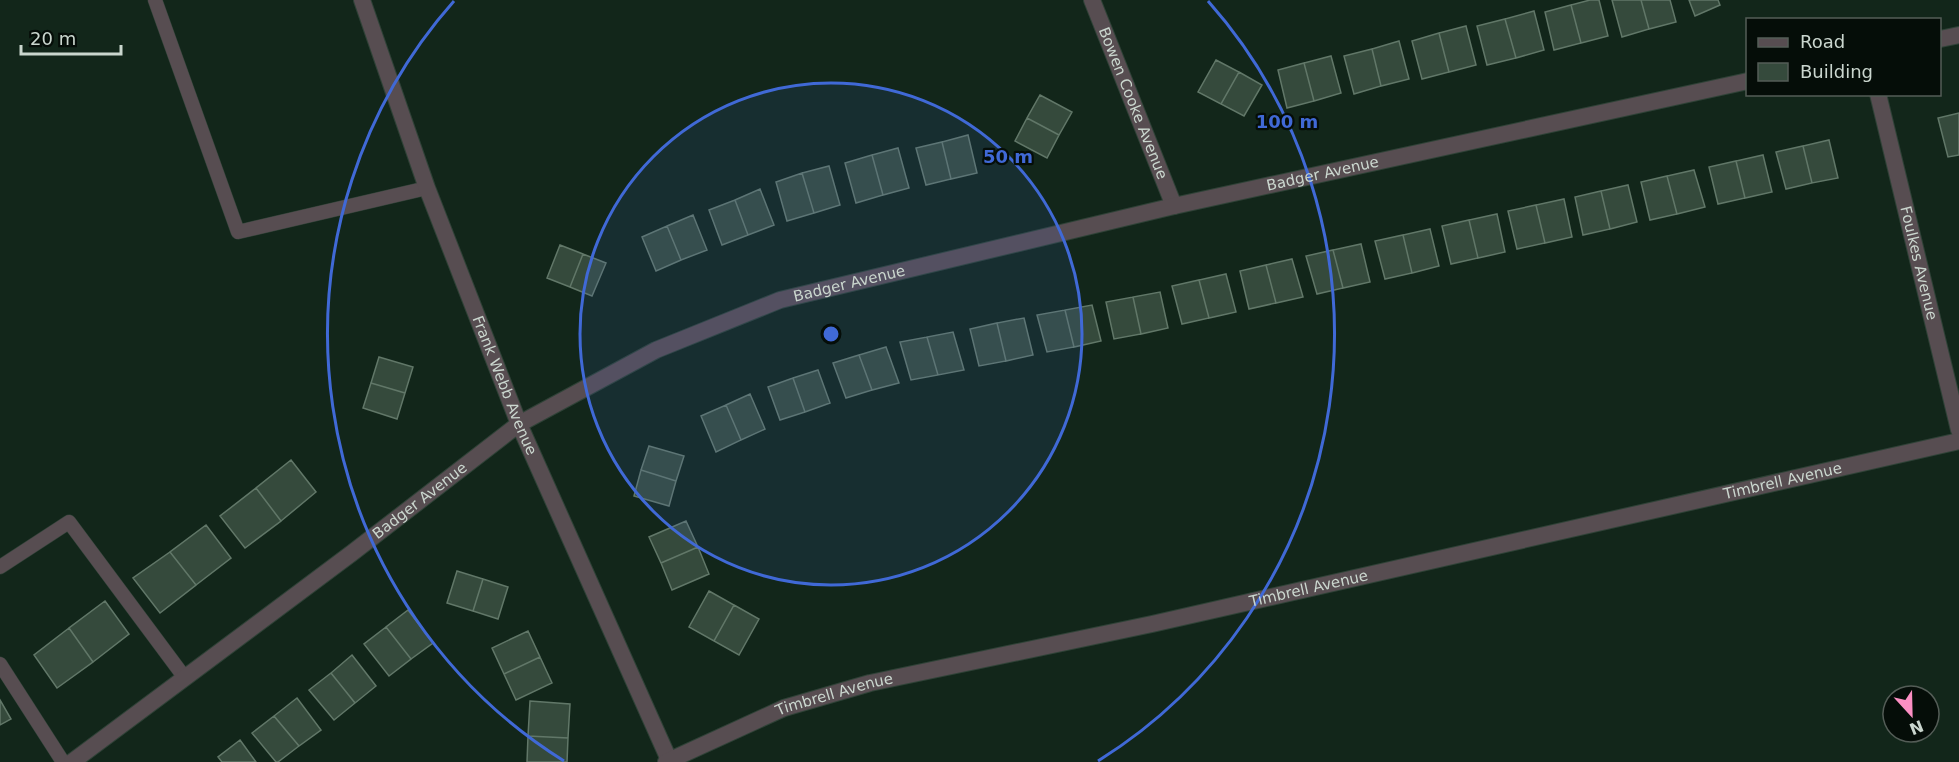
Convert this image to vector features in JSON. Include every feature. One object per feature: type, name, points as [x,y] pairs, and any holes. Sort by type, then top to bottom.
[{"type":"street","name":"Frank Webb Avenue","points":[[364,0],[427,188],[519,424],[669,761]]},
{"type":"street","name":"Bowen Cooke Avenue","points":[[1092,0],[1173,206]]},
{"type":"street","points":[[1941,39],[1959,35]]},
{"type":"street","name":"Badger Avenue","points":[[72,762],[519,424],[656,351],[780,300],[1173,206],[1746,81]]},
{"type":"street","name":"Foulkes Avenue","points":[[1878,96],[1959,430]]},
{"type":"street","name":"Timbrell Avenue","points":[[669,761],[784,708],[870,683],[1152,624],[1959,441]]},
{"type":"lane","points":[[155,0],[238,232],[427,188]]},
{"type":"lane","points":[[0,567],[69,522],[185,678]]},
{"type":"lane","points":[[0,664],[63,762]]},
{"type":"building","points":[[1599,0],[1608,36],[1581,43],[1571,5]]},
{"type":"building","points":[[1612,0],[1641,0],[1649,29],[1622,37]]},
{"type":"building","points":[[1641,0],[1670,0],[1676,22],[1649,29]]},
{"type":"building","points":[[1689,0],[1718,0],[1720,5],[1695,16]]},
{"type":"building","points":[[1571,5],[1581,43],[1554,50],[1545,12]]},
{"type":"building","points":[[1534,11],[1544,50],[1516,58],[1505,19]]},
{"type":"building","points":[[1505,19],[1516,58],[1487,65],[1477,26]]},
{"type":"building","points":[[1466,26],[1476,65],[1449,72],[1439,33]]},
{"type":"building","points":[[1439,33],[1449,72],[1422,79],[1412,41]]},
{"type":"building","points":[[1399,41],[1409,79],[1381,86],[1372,49]]},
{"type":"building","points":[[1372,49],[1381,86],[1354,94],[1344,56]]},
{"type":"building","points":[[1331,56],[1341,93],[1314,101],[1304,63]]},
{"type":"building","points":[[1216,60],[1239,72],[1221,104],[1198,92]]},
{"type":"building","points":[[1304,63],[1314,101],[1287,108],[1278,70]]},
{"type":"building","points":[[1239,72],[1262,85],[1244,116],[1221,104]]},
{"type":"building","points":[[1040,95],[1072,112],[1059,135],[1027,118]]},
{"type":"building","points":[[1959,113],[1959,155],[1948,157],[1938,118]]},
{"type":"building","points":[[1027,118],[1059,135],[1047,158],[1015,141]]},
{"type":"building","points":[[968,135],[977,173],[951,179],[942,142]]},
{"type":"building","points":[[1829,140],[1838,178],[1812,183],[1803,146]]},
{"type":"building","points":[[942,142],[951,179],[926,185],[916,148]]},
{"type":"building","points":[[1803,146],[1812,183],[1786,189],[1776,152]]},
{"type":"building","points":[[898,148],[909,188],[883,195],[872,155]]},
{"type":"building","points":[[872,155],[883,195],[856,203],[845,163]]},
{"type":"building","points":[[1763,155],[1772,192],[1745,198],[1736,161]]},
{"type":"building","points":[[1736,161],[1745,198],[1718,204],[1709,167]]},
{"type":"building","points":[[829,166],[840,205],[814,213],[802,173]]},
{"type":"building","points":[[1694,170],[1705,207],[1677,214],[1667,176]]},
{"type":"building","points":[[802,173],[814,213],[787,221],[776,182]]},
{"type":"building","points":[[1667,176],[1677,214],[1650,220],[1641,182]]},
{"type":"building","points":[[1628,185],[1637,222],[1610,229],[1601,191]]},
{"type":"building","points":[[760,189],[774,225],[748,235],[735,200]]},
{"type":"building","points":[[1601,191],[1610,229],[1583,235],[1575,197]]},
{"type":"building","points":[[1564,199],[1572,237],[1545,243],[1536,205]]},
{"type":"building","points":[[735,200],[748,235],[722,245],[709,210]]},
{"type":"building","points":[[1536,205],[1545,243],[1517,249],[1508,211]]},
{"type":"building","points":[[1497,214],[1505,252],[1478,258],[1469,220]]},
{"type":"building","points":[[693,215],[707,250],[681,260],[667,226]]},
{"type":"building","points":[[1469,220],[1478,258],[1451,264],[1442,226]]},
{"type":"building","points":[[667,226],[681,260],[656,271],[642,237]]},
{"type":"building","points":[[1430,229],[1439,266],[1412,273],[1403,235]]},
{"type":"building","points":[[1403,235],[1412,273],[1385,279],[1375,241]]},
{"type":"building","points":[[1361,244],[1370,282],[1343,288],[1333,250]]},
{"type":"building","points":[[560,245],[583,254],[570,287],[547,278]]},
{"type":"building","points":[[1333,250],[1343,288],[1317,294],[1306,256]]},
{"type":"building","points":[[583,254],[606,263],[592,296],[570,287]]},
{"type":"building","points":[[1292,259],[1303,297],[1276,303],[1266,265]]},
{"type":"building","points":[[1266,265],[1276,303],[1249,309],[1240,271]]},
{"type":"building","points":[[1226,274],[1236,312],[1209,318],[1199,280]]},
{"type":"building","points":[[1199,280],[1209,318],[1182,324],[1172,286]]},
{"type":"building","points":[[1160,292],[1168,328],[1141,334],[1133,297]]},
{"type":"building","points":[[1133,297],[1141,334],[1114,339],[1106,302]]},
{"type":"building","points":[[1092,305],[1101,341],[1074,347],[1065,310]]},
{"type":"building","points":[[1065,310],[1074,347],[1047,352],[1037,315]]},
{"type":"building","points":[[1024,318],[1033,355],[1006,361],[997,323]]},
{"type":"building","points":[[997,323],[1006,361],[979,366],[970,329]]},
{"type":"building","points":[[953,332],[964,370],[938,375],[927,337]]},
{"type":"building","points":[[927,337],[938,375],[911,380],[900,342]]},
{"type":"building","points":[[886,347],[899,383],[872,390],[859,355]]},
{"type":"building","points":[[859,355],[872,390],[846,398],[833,363]]},
{"type":"building","points":[[379,357],[413,367],[405,393],[371,383]]},
{"type":"building","points":[[818,370],[830,403],[805,412],[793,378]]},
{"type":"building","points":[[793,378],[805,412],[780,420],[768,387]]},
{"type":"building","points":[[371,383],[405,393],[397,419],[363,408]]},
{"type":"building","points":[[750,394],[765,429],[741,440],[726,405]]},
{"type":"building","points":[[726,405],[741,440],[716,452],[701,416]]},
{"type":"building","points":[[649,446],[684,456],[676,481],[641,470]]},
{"type":"building","points":[[291,460],[316,492],[281,521],[256,488]]},
{"type":"building","points":[[641,470],[676,481],[669,506],[634,496]]},
{"type":"building","points":[[256,488],[281,521],[245,548],[220,516]]},
{"type":"building","points":[[686,521],[698,547],[661,563],[649,537]]},
{"type":"building","points":[[206,525],[231,558],[196,585],[170,552]]},
{"type":"building","points":[[698,547],[709,574],[672,590],[661,563]]},
{"type":"building","points":[[170,552],[196,585],[160,613],[133,578]]},
{"type":"building","points":[[457,571],[483,579],[473,611],[447,603]]},
{"type":"building","points":[[483,579],[508,587],[498,619],[473,611]]},
{"type":"building","points":[[709,591],[734,605],[714,641],[689,627]]},
{"type":"building","points":[[105,601],[129,634],[93,662],[69,628]]},
{"type":"building","points":[[734,605],[759,619],[739,655],[714,641]]},
{"type":"building","points":[[408,610],[433,643],[411,659],[386,627]]},
{"type":"building","points":[[386,627],[411,659],[389,676],[364,644]]},
{"type":"building","points":[[69,628],[93,662],[57,688],[34,655]]},
{"type":"building","points":[[528,631],[540,657],[504,674],[492,648]]},
{"type":"building","points":[[352,655],[376,686],[355,703],[331,673]]},
{"type":"building","points":[[540,657],[552,683],[516,700],[504,674]]},
{"type":"building","points":[[331,673],[355,703],[334,720],[309,690]]},
{"type":"building","points":[[297,698],[321,730],[299,746],[274,716]]},
{"type":"building","points":[[0,700],[11,719],[0,725]]},
{"type":"building","points":[[530,701],[570,704],[568,738],[528,736]]},
{"type":"building","points":[[274,716],[299,746],[278,762],[252,733]]},
{"type":"building","points":[[528,736],[568,738],[567,762],[527,762]]},
{"type":"building","points":[[240,740],[256,762],[222,762],[218,757]]}]
